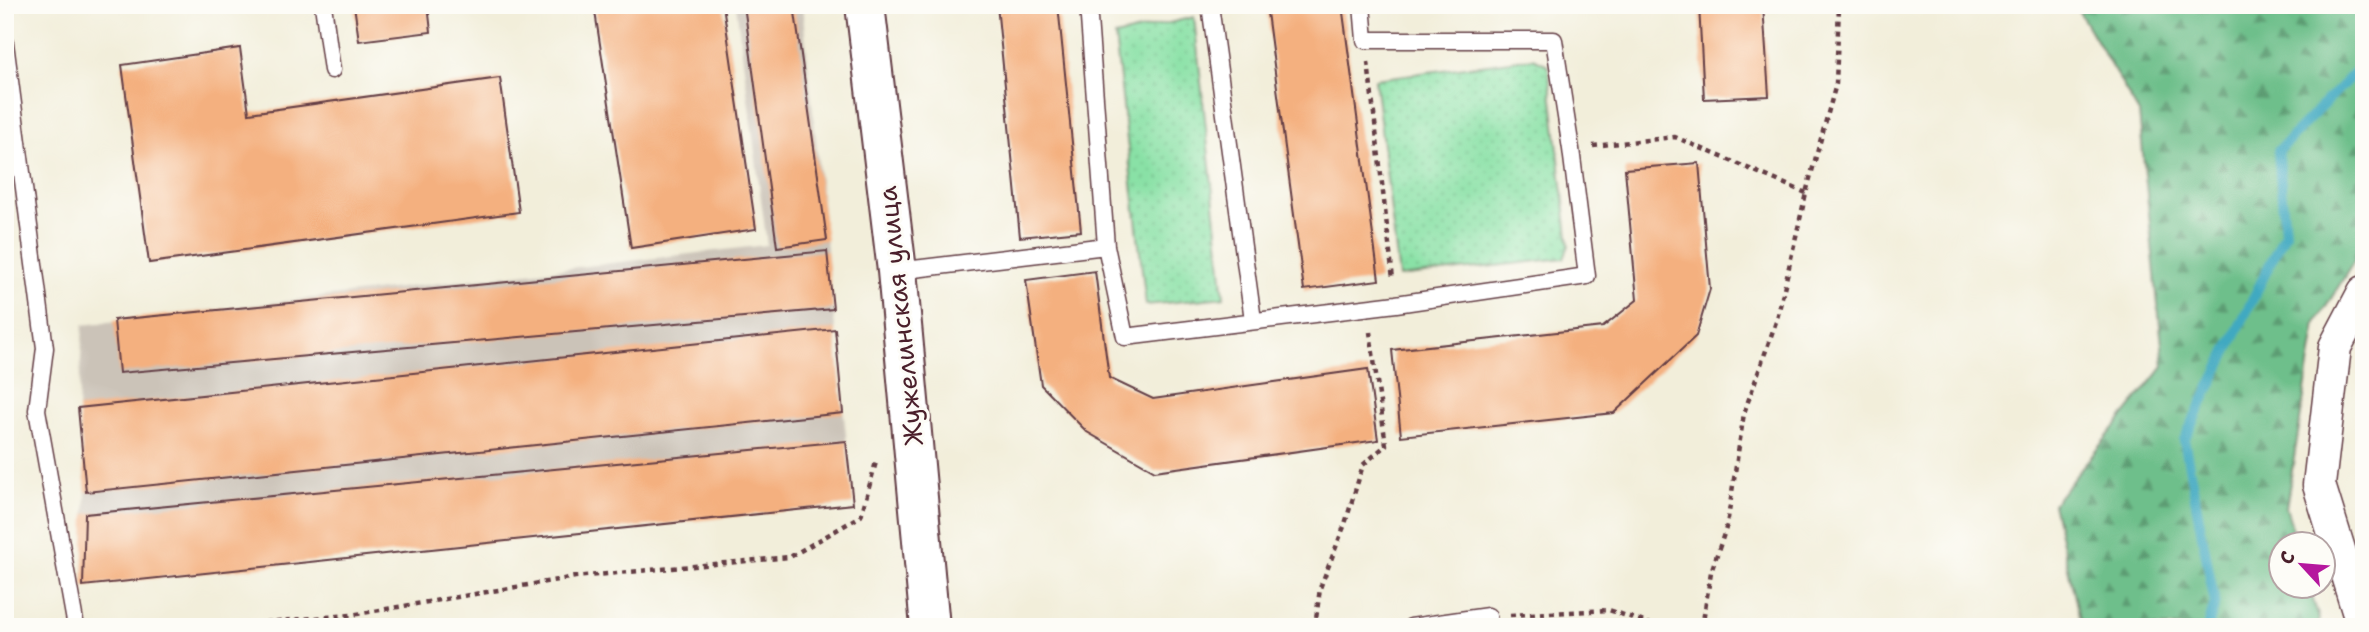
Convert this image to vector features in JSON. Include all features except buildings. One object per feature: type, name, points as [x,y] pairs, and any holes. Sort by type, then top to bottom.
[{"type":"street","name":"Жужелинская улица","points":[[865,5],[897,271],[930,627]]},
{"type":"street","points":[[2359,614],[2319,485],[2335,347],[2364,292]]},
{"type":"lane","points":[[323,5],[332,70]]},
{"type":"lane","points":[[1088,5],[1106,246],[1125,337],[1396,304],[1587,276],[1554,40],[1365,40],[1362,5]]},
{"type":"lane","points":[[1210,5],[1253,320]]},
{"type":"lane","points":[[5,43],[45,348],[37,410],[76,627]]},
{"type":"lane","points":[[897,271],[1106,246]]},
{"type":"lane","points":[[1411,627],[1489,621]]},
{"type":"path","points":[[1702,627],[1711,572],[1727,525],[1744,413],[1777,320],[1806,193],[1836,84],[1839,5]]},
{"type":"path","points":[[1365,40],[1396,304]]},
{"type":"path","points":[[1571,149],[1675,137],[1806,193]]},
{"type":"path","points":[[1315,627],[1320,588],[1345,524],[1363,465],[1386,445],[1367,307]]},
{"type":"path","points":[[206,627],[351,615],[575,577],[790,557],[861,516],[879,452]]},
{"type":"path","points":[[1489,621],[1609,610],[1659,627]]},
{"type":"shaded area","points":[[736,5],[802,5],[853,504],[83,584],[86,492],[78,408],[83,325],[767,245]]},
{"type":"green space","points":[[2075,5],[2364,5],[2364,245],[2316,323],[2286,507],[2293,530],[2268,530],[2268,600],[2313,600],[2319,619],[2317,627],[2078,627],[2080,619],[2053,504],[2164,366],[2139,113]]},
{"type":"green space","points":[[1194,17],[1224,297],[1146,305],[1115,36]]},
{"type":"green space","points":[[1533,58],[1548,65],[1569,245],[1564,258],[1399,277],[1375,79]]},
{"type":"waterway","points":[[2208,627],[2215,603],[2184,440],[2285,233],[2278,151],[2364,63]]}]
